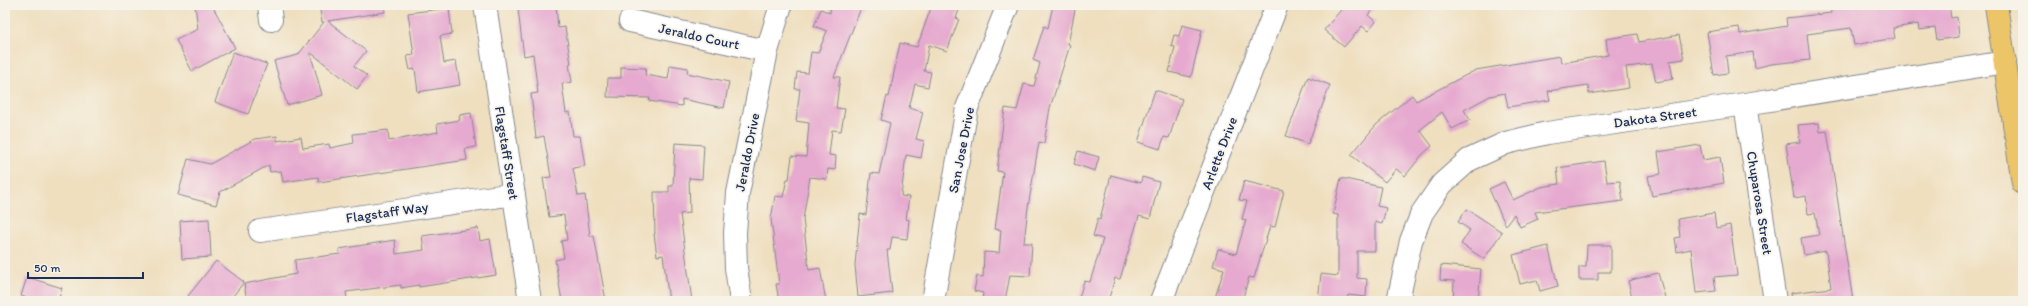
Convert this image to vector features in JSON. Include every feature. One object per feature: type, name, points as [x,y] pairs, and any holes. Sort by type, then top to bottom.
[{"type":"main road","points":[[1996,5],[2023,183]]},
{"type":"street","name":"Flagstaff Street","points":[[485,5],[530,301]]},
{"type":"street","name":"Jeraldo Drive","points":[[741,301],[736,268],[735,233],[738,193],[767,51],[781,5]]},
{"type":"street","name":"San Jose Drive","points":[[933,301],[967,108],[1008,5]]},
{"type":"street","name":"Arlette Drive","points":[[1161,301],[1277,5]]},
{"type":"street","name":"Jeraldo Court","points":[[630,21],[767,51]]},
{"type":"street","name":"Dakota Street","points":[[1398,301],[1411,241],[1422,213],[1442,184],[1469,160],[1506,143],[1547,133],[1745,104],[2005,62]]},
{"type":"street","name":"Chuparosa Street","points":[[1745,104],[1776,301]]},
{"type":"street","name":"Flagstaff Way","points":[[260,231],[514,194]]},
{"type":"building","points":[[195,5],[212,5],[235,48],[192,71],[176,40],[198,29]]},
{"type":"building","points":[[319,5],[384,5],[385,12],[328,21],[366,51],[354,66],[367,76],[357,89],[310,52],[322,95],[287,105],[274,61],[298,55],[324,22],[322,22]]},
{"type":"building","points":[[525,5],[556,5],[558,28],[565,27],[571,64],[569,64],[572,82],[562,84],[566,113],[570,112],[573,136],[580,136],[585,166],[573,168],[578,196],[585,195],[590,236],[594,236],[606,301],[562,301],[555,260],[564,258],[561,241],[567,240],[564,215],[549,217],[543,178],[551,177],[544,136],[536,138],[531,94],[538,93],[533,54],[524,56],[518,9],[525,8]]},
{"type":"building","points":[[831,5],[862,5],[834,77],[840,77],[836,108],[845,109],[841,131],[832,130],[829,155],[836,156],[835,170],[828,169],[827,179],[810,177],[803,219],[809,270],[820,268],[826,301],[779,301],[776,284],[779,284],[771,219],[775,196],[783,197],[787,179],[789,179],[792,156],[806,157],[809,123],[796,121],[800,89],[795,89],[797,72],[808,73],[811,52],[818,53],[827,31],[814,26],[821,9],[830,13]]},
{"type":"building","points":[[932,5],[961,5],[956,18],[959,19],[947,51],[929,45],[924,71],[931,72],[928,87],[915,84],[909,108],[923,112],[916,139],[924,141],[921,158],[906,155],[901,196],[909,197],[906,219],[909,220],[907,239],[892,237],[890,250],[887,250],[892,293],[858,297],[855,265],[860,214],[866,215],[871,173],[879,174],[890,123],[881,120],[887,96],[889,97],[900,43],[917,47]]},
{"type":"building","points":[[1053,5],[1076,5],[1068,44],[1070,45],[1050,108],[1044,143],[1039,142],[1028,207],[1024,243],[1032,243],[1030,276],[1010,275],[1005,301],[982,301],[983,293],[974,291],[977,276],[983,277],[984,252],[999,253],[1001,230],[995,229],[1003,172],[997,171],[1005,108],[1017,110],[1024,84],[1034,86],[1040,63],[1033,60],[1044,26],[1048,28]]},
{"type":"building","points":[[1345,5],[1377,5],[1368,15],[1376,22],[1368,31],[1362,26],[1344,47],[1324,30]]},
{"type":"building","points":[[1830,5],[1949,5],[1951,18],[1957,17],[1959,37],[1937,40],[1935,28],[1919,30],[1918,24],[1893,28],[1895,38],[1854,45],[1851,28],[1807,34],[1810,60],[1771,64],[1755,68],[1753,52],[1726,56],[1728,73],[1714,75],[1707,32],[1739,27],[1740,34],[1787,26],[1786,18],[1831,13]]},
{"type":"building","points":[[449,8],[452,34],[440,36],[444,63],[456,61],[460,85],[418,92],[415,69],[410,70],[407,56],[414,55],[408,13]]},
{"type":"building","points":[[1182,25],[1202,30],[1191,77],[1169,72],[1175,47],[1171,46],[1174,35],[1179,36]]},
{"type":"building","points":[[1637,34],[1639,42],[1679,35],[1684,59],[1670,61],[1673,79],[1656,82],[1652,64],[1626,67],[1629,88],[1589,94],[1588,85],[1548,91],[1550,100],[1508,107],[1505,93],[1490,96],[1464,110],[1470,120],[1452,129],[1442,112],[1420,130],[1432,146],[1423,154],[1405,176],[1396,169],[1385,182],[1351,155],[1376,125],[1412,95],[1416,101],[1476,70],[1560,56],[1561,63],[1608,55],[1606,39]]},
{"type":"building","points":[[233,52],[267,64],[248,114],[215,102]]},
{"type":"building","points":[[670,65],[688,68],[687,73],[729,82],[724,108],[682,99],[682,106],[649,101],[650,98],[607,97],[608,78],[621,78],[621,67],[646,68],[645,75],[668,79]]},
{"type":"building","points":[[1308,77],[1330,85],[1308,144],[1286,136]]},
{"type":"building","points":[[1155,90],[1182,99],[1169,138],[1164,137],[1160,149],[1138,142]]},
{"type":"building","points":[[471,113],[476,147],[465,149],[467,160],[319,182],[318,177],[283,182],[281,171],[270,172],[269,165],[220,192],[216,205],[178,195],[188,159],[210,164],[255,139],[277,136],[277,141],[301,137],[303,148],[329,144],[330,148],[354,143],[353,134],[388,130],[389,141],[438,132],[437,124],[460,120],[459,115]]},
{"type":"building","points":[[1819,123],[1820,132],[1827,131],[1853,301],[1792,301],[1791,293],[1831,288],[1826,251],[1804,255],[1801,238],[1819,235],[1815,213],[1808,214],[1806,196],[1794,198],[1786,144],[1800,142],[1798,125]]},
{"type":"building","points":[[675,143],[704,145],[702,179],[689,178],[690,213],[680,214],[692,301],[669,301],[663,255],[657,256],[654,234],[654,192],[669,192],[669,186],[673,186]]},
{"type":"building","points":[[1700,145],[1703,160],[1720,157],[1724,183],[1652,196],[1648,176],[1661,174],[1658,152]]},
{"type":"building","points":[[1078,151],[1099,157],[1095,171],[1074,164]]},
{"type":"building","points":[[1604,161],[1607,182],[1620,181],[1623,201],[1535,212],[1538,219],[1520,227],[1514,214],[1506,226],[1489,189],[1504,182],[1513,200],[1541,187],[1559,184],[1557,168]]},
{"type":"building","points":[[1111,175],[1141,183],[1142,177],[1159,182],[1150,219],[1139,216],[1120,279],[1115,278],[1108,301],[1078,301],[1084,281],[1090,282],[1103,239],[1093,236],[1098,218],[1100,219]]},
{"type":"building","points":[[1341,178],[1381,187],[1377,206],[1386,208],[1382,224],[1375,222],[1375,251],[1357,251],[1357,278],[1367,279],[1366,297],[1348,295],[1347,301],[1318,301],[1321,274],[1338,276],[1338,215],[1333,214]]},
{"type":"building","points":[[1244,181],[1284,191],[1275,227],[1270,226],[1254,278],[1249,277],[1242,301],[1214,301],[1224,269],[1213,266],[1218,249],[1236,254],[1246,220],[1242,219],[1247,201],[1239,200]]},
{"type":"building","points":[[1467,209],[1502,232],[1484,259],[1461,244],[1470,230],[1458,222]]},
{"type":"building","points":[[1714,213],[1716,228],[1730,225],[1737,275],[1714,277],[1716,291],[1696,293],[1691,249],[1677,252],[1675,238],[1680,237],[1678,219]]},
{"type":"building","points":[[209,219],[211,257],[182,259],[180,221]]},
{"type":"building","points":[[478,228],[480,241],[490,239],[496,275],[419,287],[419,285],[401,288],[401,285],[346,292],[347,299],[247,301],[244,284],[296,274],[295,260],[340,254],[339,249],[395,240],[396,254],[424,250],[422,236]]},
{"type":"building","points":[[1587,245],[1611,245],[1611,272],[1598,272],[1598,280],[1579,280],[1579,267],[1586,267]]},
{"type":"building","points":[[1548,246],[1558,286],[1540,291],[1537,280],[1520,284],[1513,255]]},
{"type":"building","points":[[216,261],[244,282],[229,301],[195,301],[188,296]]},
{"type":"building","points":[[1441,265],[1481,269],[1478,301],[1453,301],[1454,281],[1440,280]]},
{"type":"building","points":[[1658,273],[1666,301],[1633,301],[1628,281]]},
{"type":"building","points":[[27,277],[62,288],[58,301],[37,301],[21,296]]}]
